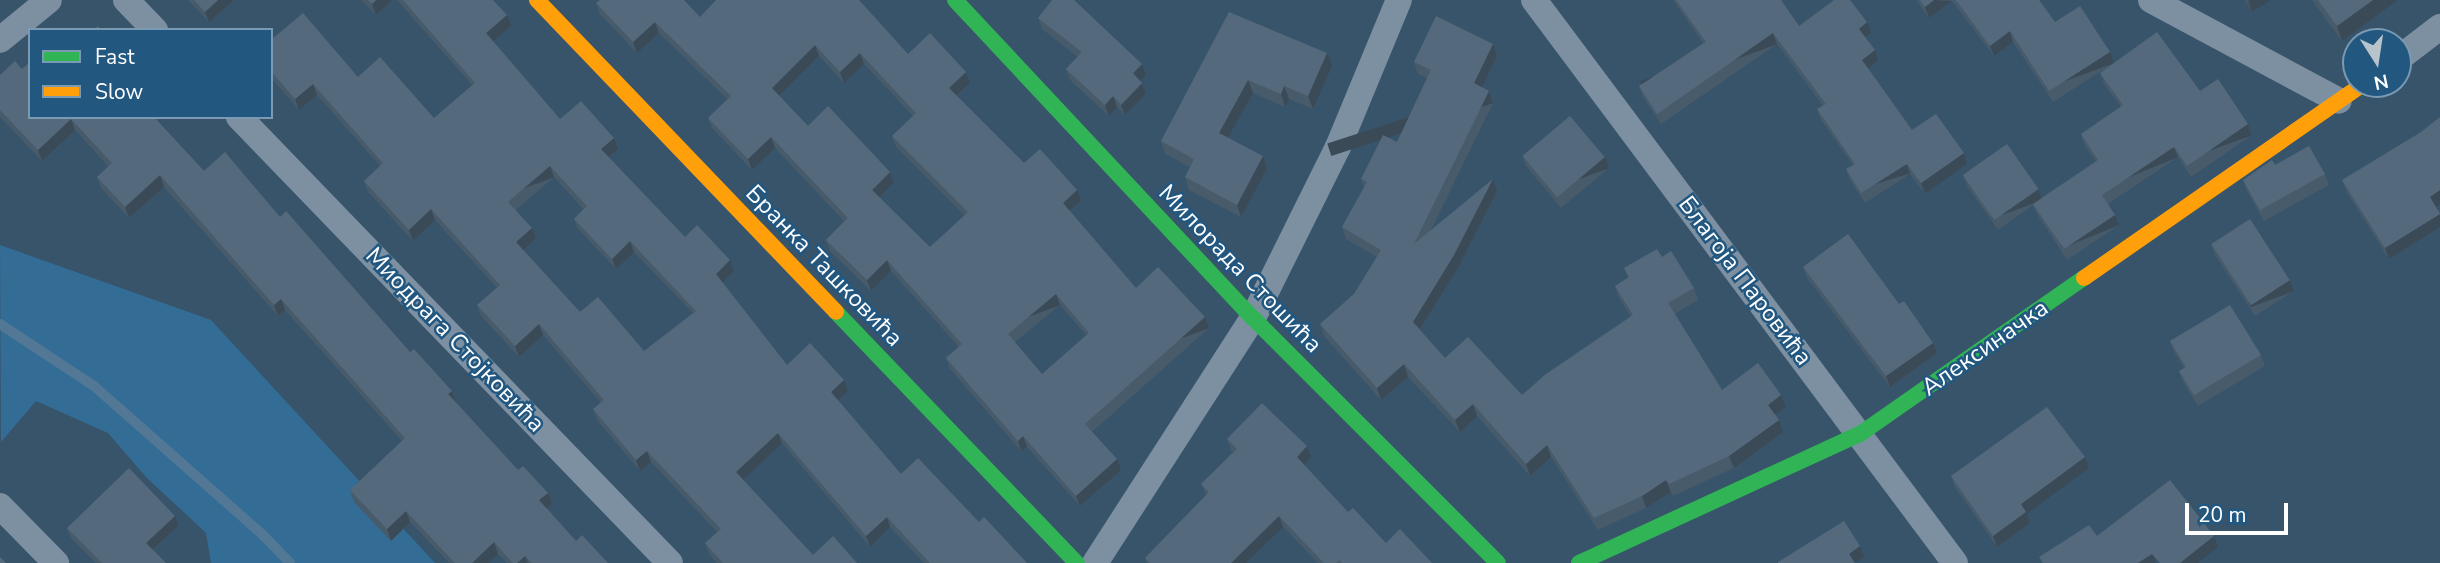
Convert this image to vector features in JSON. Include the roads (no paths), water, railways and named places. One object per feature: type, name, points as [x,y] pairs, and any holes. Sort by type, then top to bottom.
[{"type":"street","points":[[0,40],[49,0]]},
{"type":"street","points":[[126,0],[153,28]]},
{"type":"street","name":"Бранка Ташковића","points":[[537,0],[1077,563]]},
{"type":"street","points":[[1095,563],[1253,318],[1338,148],[1399,0]]},
{"type":"street","name":"Благоја Паровића","points":[[1534,0],[1955,563]]},
{"type":"street","points":[[2151,0],[2339,101]]},
{"type":"street","name":"Милорада Стошића","points":[[968,5],[1253,318],[1498,563]]},
{"type":"street","points":[[2412,48],[2440,27]]},
{"type":"street","name":"Алексиначка","points":[[1579,563],[1768,479],[1860,434],[2343,98]]},
{"type":"street","name":"Миодрага Стојковића","points":[[241,119],[670,563]]},
{"type":"street","points":[[0,506],[56,563]]},
{"type":"waterway","points":[[0,324],[94,386],[262,534],[290,563]]}]
